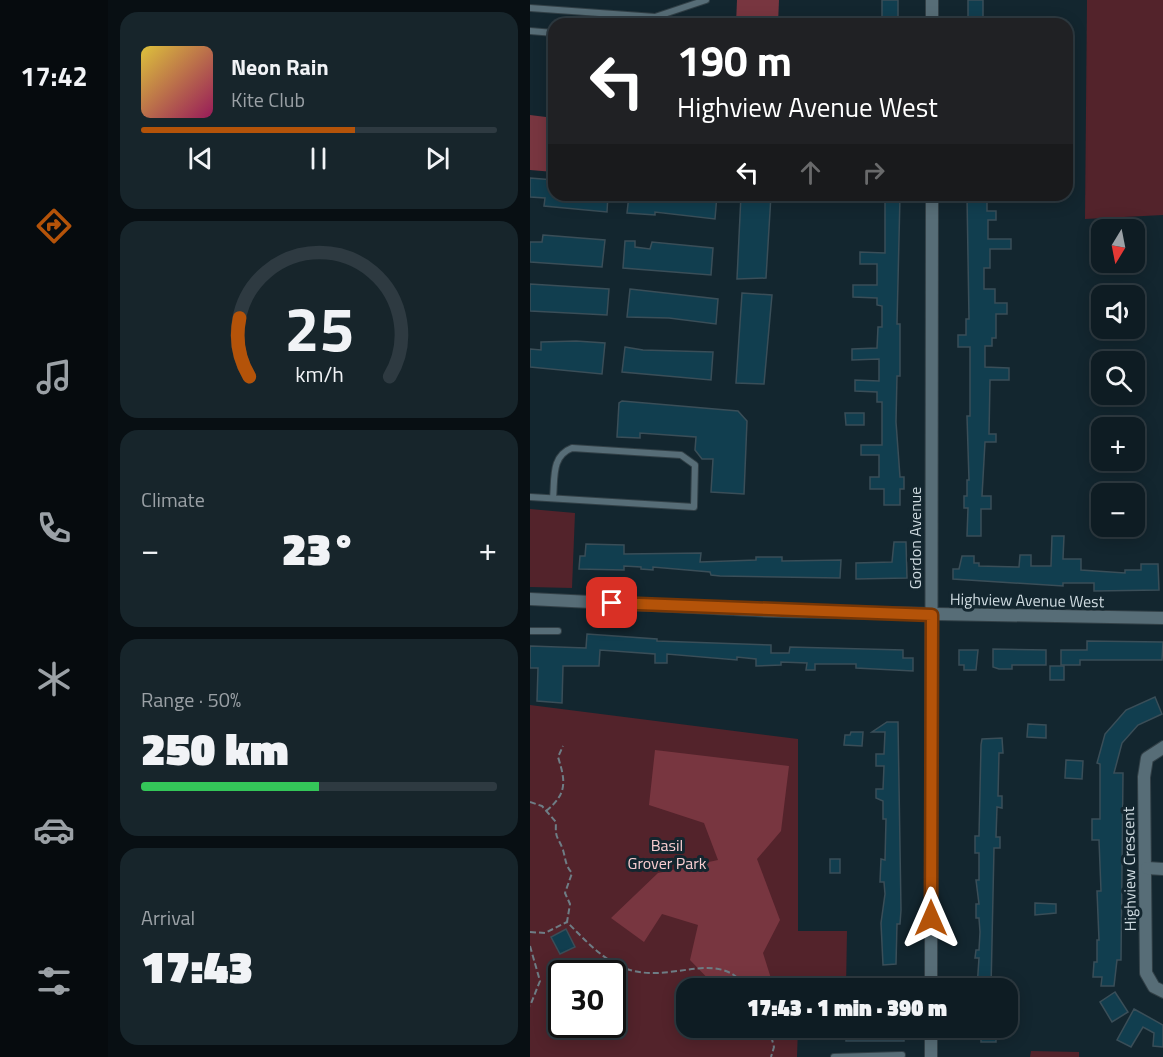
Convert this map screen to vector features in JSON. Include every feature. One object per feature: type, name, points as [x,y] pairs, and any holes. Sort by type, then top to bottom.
[{"type":"street","points":[[932,0],[932,18]]},
{"type":"street","name":"Gordon Avenue","points":[[931,978],[932,201]]},
{"type":"street","name":"Highview Avenue West","points":[[530,599],[774,611],[1163,618]]},
{"type":"street","name":"Highview Crescent","points":[[1163,747],[1147,758],[1144,777],[1146,973],[1154,987],[1163,992]]},
{"type":"street","points":[[1146,868],[1163,868]]},
{"type":"street","points":[[931,1038],[931,1057]]},
{"type":"lane","points":[[659,18],[706,0]]},
{"type":"lane","points":[[530,8],[633,18]]},
{"type":"lane","points":[[530,31],[548,32]]},
{"type":"lane","points":[[530,497],[694,507],[695,465],[681,455],[572,448],[562,452],[558,458],[553,498]]},
{"type":"lane","points":[[530,631],[558,631]]},
{"type":"lane","points":[[834,1057],[902,1055]]},
{"type":"path","points":[[546,811],[559,800],[564,782],[558,757],[563,746]]},
{"type":"path","points":[[530,802],[542,806],[556,822],[556,839],[563,850],[564,864],[572,873],[565,893],[570,904],[568,922],[595,951],[632,971],[659,975],[720,967],[739,978]]},
{"type":"path","points":[[530,932],[545,933],[568,922]]},
{"type":"path","points":[[530,946],[540,981],[530,1006]]},
{"type":"path","points":[[771,1057],[774,1047],[772,1038]]},
{"type":"green space","points":[[1087,0],[1163,0],[1163,215],[1085,219]]},
{"type":"green space","points":[[530,509],[575,513],[572,588],[530,587]]},
{"type":"green space","name":"Basil Grover Park","points":[[530,705],[798,739],[798,931],[847,931],[846,978],[676,978],[676,1038],[798,1038],[797,1057],[530,1057]]},
{"type":"green space","points":[[1031,1051],[1079,1052],[1079,1057],[1030,1057]]},
{"type":"shaded area","points":[[737,0],[779,0],[778,18],[736,18]]},
{"type":"shaded area","points":[[530,115],[548,117],[548,172],[530,170]]},
{"type":"shaded area","points":[[655,750],[789,766],[781,831],[757,859],[780,920],[763,953],[771,978],[707,978],[690,960],[698,925],[662,914],[644,942],[611,918],[658,873],[718,860],[704,823],[649,805]]},
{"type":"building","points":[[882,0],[898,0],[898,18],[882,18]]},
{"type":"building","points":[[968,0],[983,0],[983,18],[968,18]]},
{"type":"building","points":[[530,178],[548,180],[548,201],[608,201],[607,212],[544,206],[545,198],[530,197]]},
{"type":"building","points":[[628,201],[716,201],[715,219],[655,212],[655,215],[627,213]]},
{"type":"building","points":[[741,201],[771,201],[766,278],[737,279]]},
{"type":"building","points":[[885,201],[900,201],[897,324],[900,324],[900,376],[897,376],[896,422],[900,477],[904,477],[904,489],[900,489],[900,505],[884,505],[884,489],[870,489],[870,477],[879,477],[879,455],[861,455],[861,445],[882,445],[882,402],[877,402],[877,392],[855,391],[855,380],[879,381],[879,359],[852,360],[852,349],[877,348],[878,327],[882,327],[882,306],[877,305],[877,298],[853,297],[853,285],[877,285],[877,264],[860,264],[860,252],[885,253]]},
{"type":"building","points":[[967,201],[987,201],[987,211],[996,211],[996,220],[988,220],[988,239],[1011,239],[1011,249],[990,249],[990,268],[984,268],[984,289],[995,289],[995,303],[1007,303],[1007,314],[996,314],[996,338],[992,338],[992,346],[985,346],[985,367],[1009,368],[1009,380],[990,380],[989,434],[996,434],[996,442],[985,442],[982,496],[991,496],[991,509],[981,509],[981,536],[967,536],[968,508],[964,508],[964,496],[967,496],[967,480],[969,480],[967,416],[970,416],[970,347],[958,347],[958,335],[966,335],[966,319],[969,319]]},
{"type":"building","points":[[543,235],[605,240],[602,267],[530,262],[530,242],[542,242]]},
{"type":"building","points":[[625,241],[635,241],[635,247],[650,249],[652,242],[713,248],[711,275],[623,268]]},
{"type":"building","points":[[530,284],[609,289],[607,315],[530,311]]},
{"type":"building","points":[[630,289],[718,299],[716,324],[669,318],[627,317]]},
{"type":"building","points":[[742,293],[772,295],[764,384],[736,383]]},
{"type":"building","points":[[541,342],[605,343],[602,374],[530,367],[530,349],[541,350]]},
{"type":"building","points":[[625,347],[643,350],[713,352],[711,380],[622,372]]},
{"type":"building","points":[[622,401],[738,411],[747,421],[744,494],[711,492],[713,459],[702,459],[695,450],[696,437],[640,433],[640,438],[617,437],[619,403]]},
{"type":"building","points":[[845,413],[864,413],[864,425],[846,425]]},
{"type":"building","points":[[1052,536],[1064,536],[1063,559],[1081,559],[1081,570],[1125,573],[1125,570],[1141,570],[1141,564],[1158,564],[1159,590],[1094,591],[1094,583],[1063,583],[1063,586],[953,579],[953,569],[959,569],[962,556],[974,556],[974,563],[979,563],[979,566],[1019,567],[1020,555],[1031,555],[1031,566],[1051,566]]},
{"type":"building","points":[[894,542],[906,542],[907,578],[856,579],[856,563],[892,562]]},
{"type":"building","points":[[586,544],[624,545],[624,554],[701,553],[700,562],[756,560],[756,557],[782,557],[782,561],[841,560],[840,578],[720,576],[711,575],[710,572],[653,567],[653,570],[624,566],[624,570],[579,569],[580,556],[585,556]]},
{"type":"building","points":[[587,634],[657,639],[657,641],[771,645],[771,653],[789,653],[790,647],[903,650],[903,658],[913,658],[913,671],[856,668],[856,664],[815,664],[815,670],[806,670],[807,663],[781,662],[781,665],[756,666],[756,659],[737,657],[737,660],[667,654],[667,663],[655,663],[655,654],[600,650],[599,666],[563,666],[562,703],[537,701],[538,668],[530,668],[530,646],[586,648]]},
{"type":"building","points":[[1087,641],[1163,642],[1162,660],[1080,660],[1080,665],[1061,665],[1061,650],[1087,650]]},
{"type":"building","points":[[993,649],[1046,650],[1046,665],[1012,665],[1012,669],[999,669],[993,667]]},
{"type":"building","points":[[959,650],[978,650],[976,670],[964,670],[964,665],[959,665]]},
{"type":"building","points":[[1050,666],[1064,666],[1064,680],[1050,680]]},
{"type":"building","points":[[1155,697],[1162,714],[1138,725],[1122,743],[1114,773],[1123,773],[1121,960],[1117,960],[1114,986],[1101,986],[1102,977],[1093,977],[1094,962],[1097,962],[1097,940],[1099,940],[1097,891],[1101,891],[1099,840],[1092,840],[1092,819],[1100,819],[1100,764],[1097,763],[1105,734],[1126,710]]},
{"type":"building","points":[[887,722],[898,722],[901,910],[900,924],[897,924],[896,964],[883,965],[881,923],[885,894],[884,882],[880,882],[881,859],[885,860],[886,819],[883,819],[883,801],[876,798],[876,789],[883,789],[884,766],[876,766],[876,754],[884,754],[885,732],[872,732]]},
{"type":"building","points":[[1028,724],[1046,725],[1046,738],[1027,737]]},
{"type":"building","points":[[851,732],[863,732],[862,746],[844,745],[845,735],[850,735]]},
{"type":"building","points":[[1002,738],[1003,753],[999,753],[998,796],[1002,796],[1002,808],[997,807],[996,837],[1000,837],[1000,848],[994,848],[991,978],[978,978],[979,958],[975,958],[976,950],[979,950],[980,932],[979,918],[976,918],[976,904],[979,904],[976,880],[979,880],[979,853],[975,853],[975,836],[979,836],[982,739]]},
{"type":"building","points":[[1066,760],[1083,761],[1082,779],[1065,778]]},
{"type":"building","points":[[830,859],[840,859],[840,873],[830,873]]},
{"type":"building","points":[[1035,903],[1056,904],[1056,913],[1035,915]]},
{"type":"building","points":[[566,929],[575,947],[560,954],[551,937]]},
{"type":"building","points":[[1115,992],[1128,1012],[1112,1022],[1100,1002]]},
{"type":"building","points":[[1134,1009],[1163,1025],[1163,1047],[1153,1046],[1154,1033],[1143,1027],[1131,1047],[1117,1040]]},
{"type":"building","points":[[846,1038],[904,1038],[904,1041],[846,1041]]},
{"type":"building","points":[[981,1038],[996,1038],[996,1042],[981,1042]]},
{"type":"route","points":[[612,603],[774,611],[932,615],[931,918]]}]
